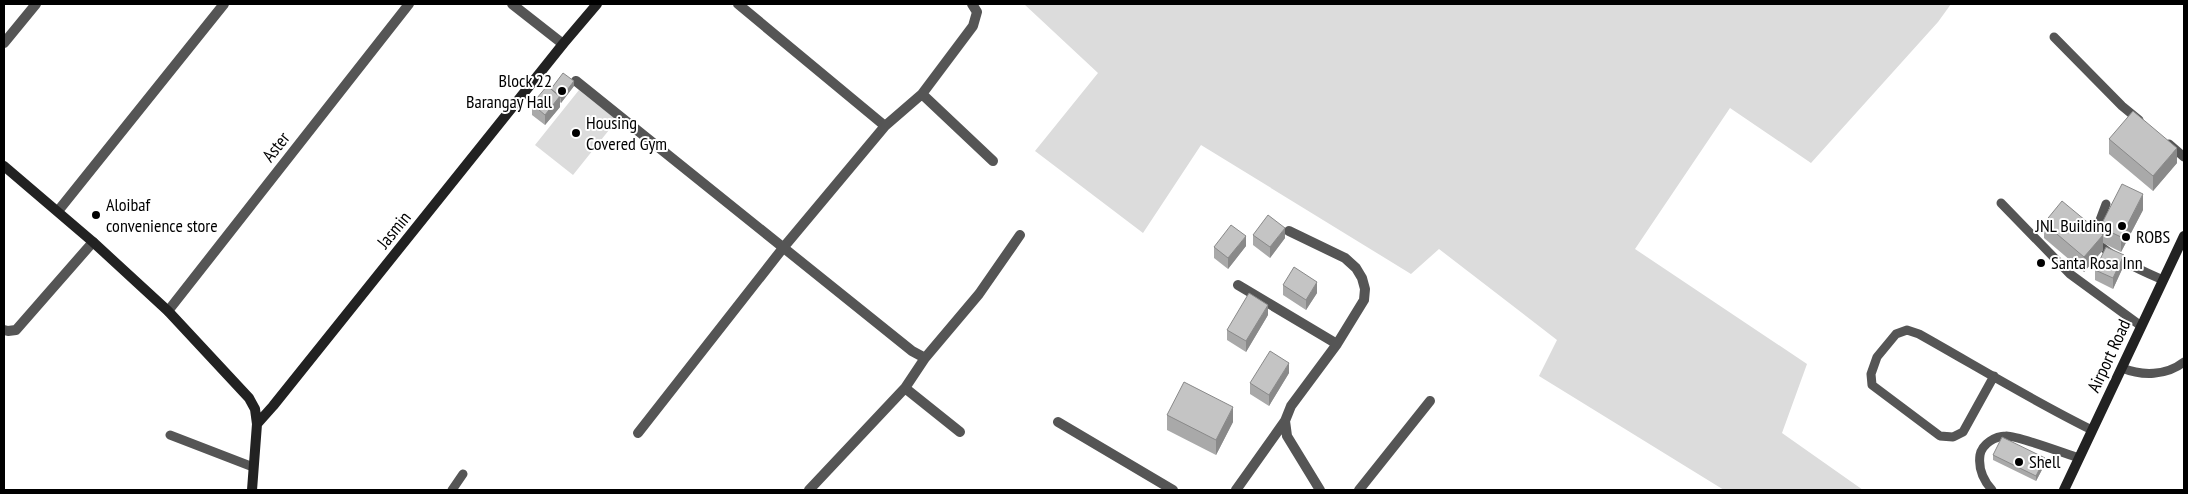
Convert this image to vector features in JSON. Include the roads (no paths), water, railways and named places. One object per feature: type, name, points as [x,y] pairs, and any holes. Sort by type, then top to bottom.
[{"type":"street","points":[[4,43],[36,4]]},
{"type":"street","points":[[58,211],[224,4]]},
{"type":"street","name":"Aster","points":[[168,311],[409,4]]},
{"type":"street","points":[[512,4],[563,44]]},
{"type":"street","name":"Jasmin","points":[[257,424],[280,399],[597,4]]},
{"type":"street","points":[[738,4],[885,126]]},
{"type":"street","points":[[638,433],[783,248],[885,126],[922,94],[973,26],[977,12],[972,4]]},
{"type":"street","points":[[576,81],[912,351],[925,358]]},
{"type":"street","points":[[922,94],[993,161]]},
{"type":"street","points":[[4,166],[58,211],[168,311],[250,398],[255,409],[257,424],[252,490]]},
{"type":"street","points":[[1236,490],[1284,421],[1290,406],[1337,344],[1364,300],[1365,289],[1362,278],[1356,268],[1345,258],[1289,231]]},
{"type":"street","points":[[809,490],[905,388],[925,358],[979,294],[1020,234]]},
{"type":"street","name":"Airport Road","points":[[2064,490],[2184,236]]},
{"type":"street","points":[[4,330],[16,330],[93,242]]},
{"type":"street","points":[[1238,285],[1337,344]]},
{"type":"street","points":[[905,388],[960,432]]},
{"type":"street","points":[[1359,490],[1430,401]]},
{"type":"street","points":[[1284,421],[1287,436],[1320,490]]},
{"type":"street","points":[[1058,422],[1173,490]]},
{"type":"lane","points":[[2054,37],[2122,106],[2149,128]]},
{"type":"lane","points":[[2163,140],[2184,157]]},
{"type":"lane","points":[[2001,203],[2070,274],[2141,326]]},
{"type":"lane","points":[[2106,204],[2094,236],[2097,243],[2131,265],[2163,280]]},
{"type":"lane","points":[[1994,376],[1963,432],[1953,437],[1940,436],[1872,385],[1871,374],[1877,357],[1896,334],[1907,330],[1919,334],[1994,376],[2065,417],[2092,430]]},
{"type":"lane","points":[[2122,368],[2136,374],[2158,373],[2179,366],[2184,362]]},
{"type":"lane","points":[[170,435],[253,467]]},
{"type":"lane","points":[[1992,490],[1985,482],[1981,472],[1980,453],[1990,440],[2007,435],[2079,458]]},
{"type":"lane","points":[[452,490],[464,474]]},
{"type":"place","name":"Block 22 Barangay Hall","points":[[562,91]]},
{"type":"place","name":"Housing Covered Gym","points":[[576,133]]},
{"type":"place","name":"Aloibaf convenience store","points":[[96,215]]},
{"type":"place","name":"JNL Building","points":[[2122,226]]},
{"type":"place","name":"ROBS","points":[[2126,237]]},
{"type":"place","name":"Santa Rosa Inn","points":[[2041,263]]},
{"type":"place","name":"Shell","points":[[2019,462]]}]
